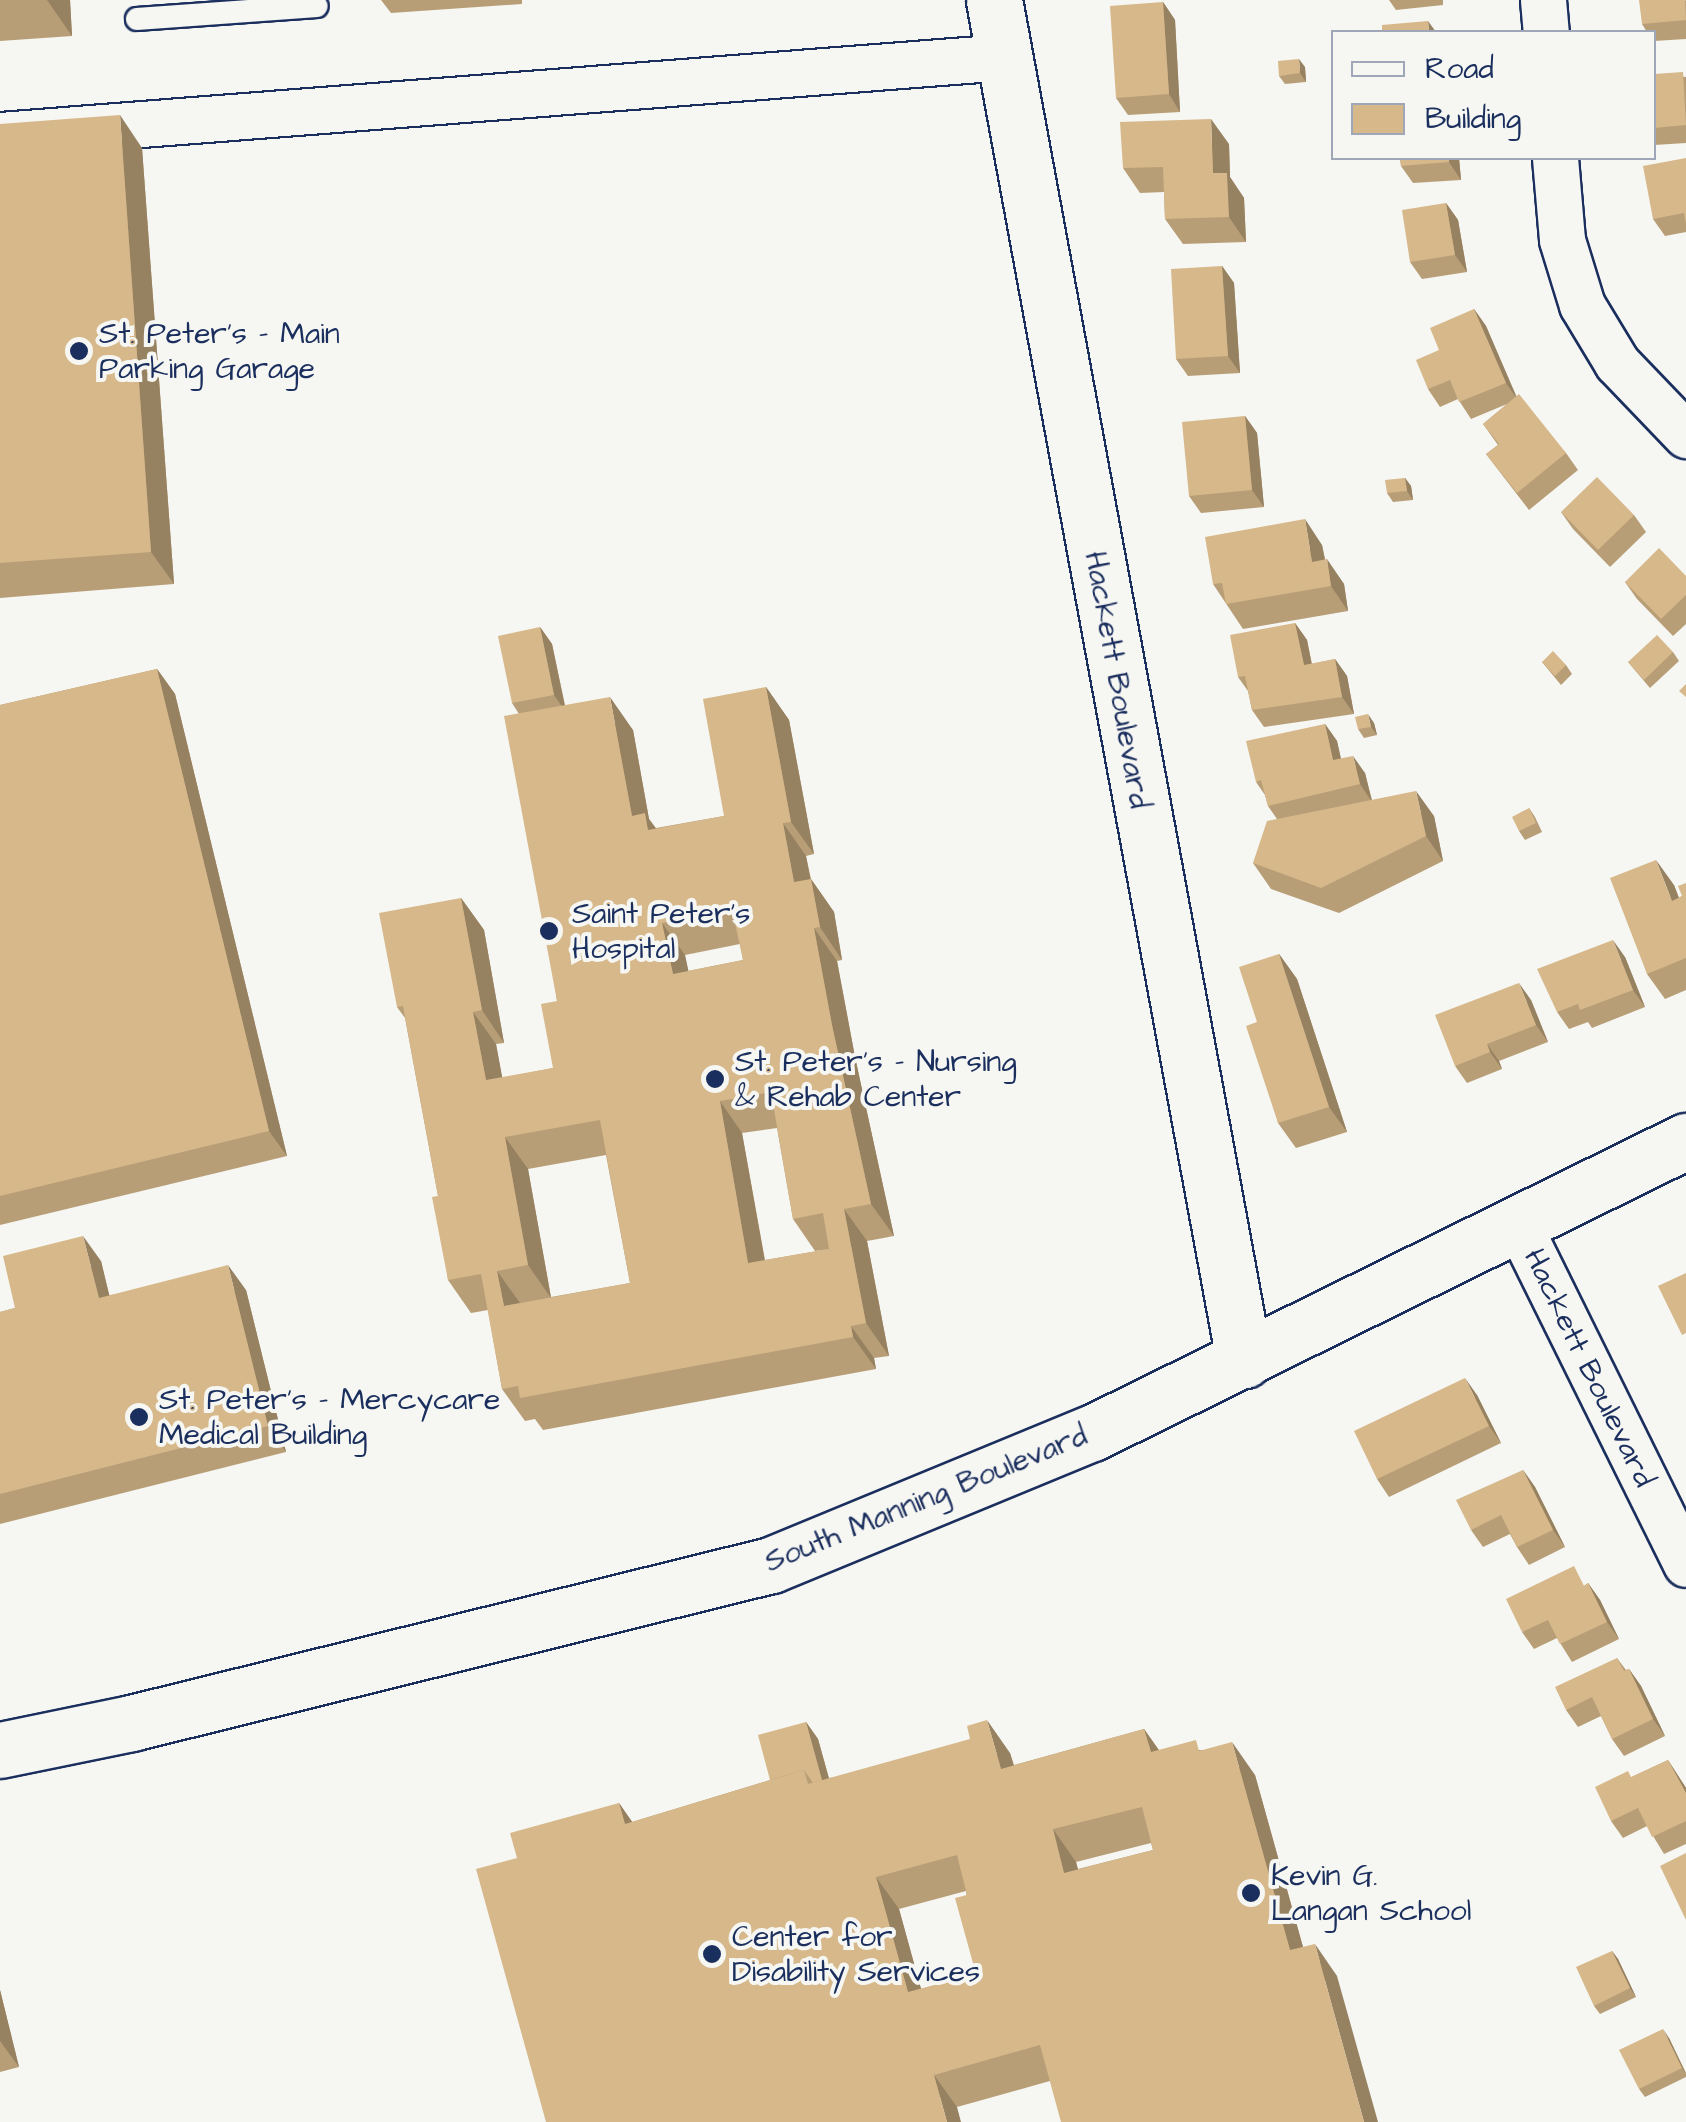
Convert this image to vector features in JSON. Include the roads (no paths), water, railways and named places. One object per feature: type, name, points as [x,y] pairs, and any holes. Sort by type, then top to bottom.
[{"type":"street","name":"Hackett Boulevard","points":[[994,0],[1244,1360]]},
{"type":"street","points":[[1543,0],[1546,30]]},
{"type":"street","points":[[0,136],[1004,57]]},
{"type":"street","points":[[1555,160],[1562,240],[1582,305],[1617,363],[1686,435]]},
{"type":"street","name":"South Manning Boulevard","points":[[0,1750],[186,1709],[771,1564],[1092,1432],[1686,1141]]},
{"type":"street","name":"Hackett Boulevard","points":[[1518,1226],[1686,1564]]},
{"type":"lane","points":[[137,19],[262,5],[317,6]]},
{"type":"place","name":"St. Peter's - Main Parking Garage","points":[[79,351]]},
{"type":"place","name":"Saint Peter's Hospital","points":[[549,931]]},
{"type":"place","name":"St. Peter's - Nursing & Rehab Center","points":[[715,1079]]},
{"type":"place","name":"St. Peter's - Mercycare Medical Building","points":[[139,1417]]},
{"type":"place","name":"Kevin G. Langan School","points":[[1251,1893]]},
{"type":"place","name":"Center for Disability Services","points":[[712,1954]]}]
